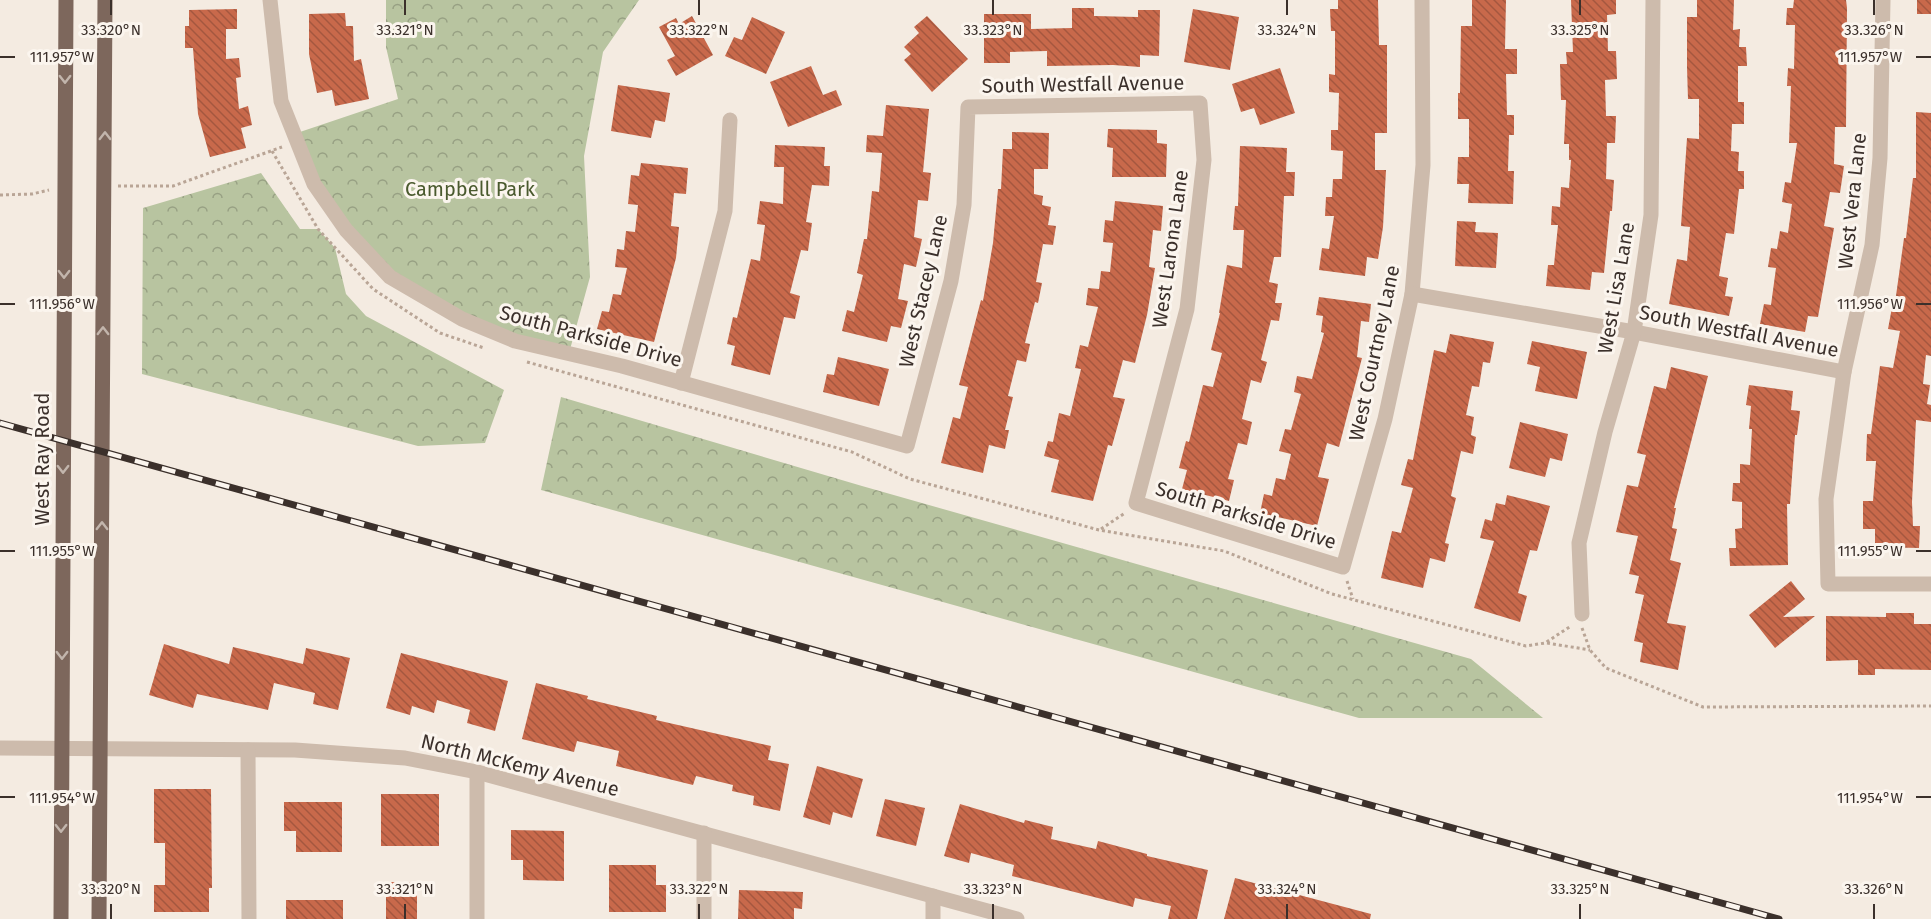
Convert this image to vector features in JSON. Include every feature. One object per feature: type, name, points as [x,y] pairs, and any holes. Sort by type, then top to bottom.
[{"type":"main road","name":"West Ray Road","points":[[61,919],[66,0]]},
{"type":"main road","points":[[99,919],[105,0]]},
{"type":"street","name":"South Parkside Drive","points":[[270,0],[280,101],[314,183],[346,230],[390,277],[462,319],[515,341],[622,366],[906,446]]},
{"type":"street","name":"West Courtney Lane","points":[[1343,567],[1385,419],[1412,294],[1423,165],[1422,0]]},
{"type":"street","name":"West Lisa Lane","points":[[1582,614],[1579,543],[1605,432],[1634,332],[1651,215],[1653,0]]},
{"type":"street","name":"West Vera Lane","points":[[1882,0],[1880,158],[1872,245],[1844,372],[1826,499],[1828,584],[1931,584]]},
{"type":"street","name":"South Westfall Avenue","points":[[968,107],[1200,103]]},
{"type":"street","name":"West Larona Lane","points":[[1136,503],[1187,309],[1204,160],[1200,103]]},
{"type":"street","name":"West Stacey Lane","points":[[906,446],[951,281],[964,205],[968,107]]},
{"type":"street","points":[[681,383],[725,211],[730,120]]},
{"type":"street","name":"South Westfall Avenue","points":[[1412,294],[1634,332],[1844,372]]},
{"type":"street","name":"South Parkside Drive","points":[[1136,503],[1343,567]]},
{"type":"street","name":"North McKemy Avenue","points":[[0,748],[295,750],[382,756],[477,772],[1017,919]]},
{"type":"street","points":[[249,750],[249,919]]},
{"type":"street","points":[[477,772],[477,919]]},
{"type":"street","points":[[704,833],[704,919]]},
{"type":"street","points":[[933,896],[933,919]]},
{"type":"path","points":[[105,186],[173,186],[297,141]]},
{"type":"path","points":[[0,195],[32,194],[64,187]]},
{"type":"path","points":[[1099,530],[1136,503]]},
{"type":"path","points":[[1582,614],[1582,631],[1590,650],[1606,668],[1703,707],[1931,706]]},
{"type":"path","points":[[1545,643],[1590,650]]},
{"type":"green space","name":"Campbell Park","points":[[386,0],[639,0],[603,52],[584,156],[590,277],[569,353],[515,341],[390,277],[346,230],[294,134],[398,99],[386,47]]},
{"type":"green space","points":[[261,173],[300,229],[318,229],[335,248],[346,294],[366,316],[504,390],[485,443],[418,446],[142,374],[143,208]]},
{"type":"green space","points":[[561,397],[862,486],[1471,659],[1543,718],[1359,718],[541,490]]},
{"type":"building","points":[[1338,0],[1378,0],[1379,45],[1387,45],[1387,133],[1375,133],[1375,170],[1386,170],[1383,227],[1378,259],[1367,257],[1365,276],[1319,270],[1322,248],[1329,249],[1334,216],[1325,216],[1326,197],[1332,197],[1333,179],[1342,179],[1343,151],[1331,150],[1331,130],[1338,130],[1339,93],[1329,92],[1329,74],[1335,75],[1335,31],[1331,31],[1330,9],[1338,9]]},
{"type":"building","points":[[1472,0],[1506,0],[1505,49],[1517,49],[1517,74],[1506,74],[1507,115],[1514,115],[1514,135],[1509,135],[1508,171],[1514,171],[1513,204],[1468,203],[1469,184],[1457,184],[1458,157],[1469,157],[1469,119],[1458,119],[1458,93],[1460,93],[1461,26],[1472,26]]},
{"type":"building","points":[[1571,0],[1616,0],[1616,14],[1607,15],[1608,51],[1616,51],[1617,79],[1605,80],[1606,116],[1616,116],[1615,143],[1607,143],[1606,179],[1614,180],[1612,211],[1610,211],[1604,273],[1592,272],[1590,290],[1546,286],[1548,265],[1554,265],[1558,225],[1551,225],[1552,206],[1560,207],[1561,187],[1569,188],[1571,160],[1569,160],[1569,144],[1564,144],[1566,100],[1561,100],[1560,64],[1567,64],[1566,52],[1573,52]]},
{"type":"building","points":[[1697,0],[1734,0],[1733,30],[1740,29],[1739,47],[1746,47],[1747,66],[1738,66],[1738,102],[1744,102],[1744,124],[1732,124],[1731,151],[1739,152],[1738,171],[1744,171],[1744,189],[1739,189],[1734,234],[1726,233],[1719,276],[1728,278],[1725,296],[1733,297],[1729,316],[1669,304],[1677,259],[1687,261],[1690,227],[1681,226],[1687,138],[1699,139],[1699,99],[1688,99],[1687,67],[1687,17],[1697,17]]},
{"type":"building","points":[[1794,0],[1846,0],[1847,8],[1846,127],[1835,127],[1834,164],[1844,166],[1840,193],[1830,192],[1824,226],[1834,228],[1818,317],[1808,316],[1805,332],[1760,324],[1764,304],[1771,305],[1776,268],[1768,267],[1771,248],[1777,249],[1780,231],[1788,233],[1792,204],[1782,202],[1785,182],[1791,183],[1797,143],[1789,143],[1791,86],[1787,86],[1788,68],[1794,69],[1795,25],[1786,25],[1787,8],[1793,8]]},
{"type":"building","points":[[1917,0],[1931,0],[1931,14],[1917,14]]},
{"type":"building","points":[[1072,8],[1094,8],[1094,16],[1138,17],[1138,10],[1160,10],[1159,56],[1140,55],[1140,67],[1047,66],[1047,51],[1010,52],[1010,63],[984,63],[984,14],[1031,14],[1031,29],[1072,28]]},
{"type":"building","points":[[237,9],[237,29],[226,29],[226,59],[239,58],[241,77],[236,78],[239,109],[248,106],[252,125],[241,128],[246,148],[210,157],[198,114],[193,48],[185,48],[185,26],[189,26],[189,10]]},
{"type":"building","points":[[1193,9],[1239,17],[1230,70],[1184,62]]},
{"type":"building","points":[[345,13],[346,26],[353,26],[354,61],[361,59],[369,99],[335,106],[332,90],[317,93],[309,54],[309,14]]},
{"type":"building","points":[[692,16],[713,55],[676,76],[667,60],[675,56],[659,27],[676,18],[679,24]]},
{"type":"building","points":[[927,16],[968,59],[932,92],[904,60],[911,54],[904,47],[919,33],[914,27]]},
{"type":"building","points":[[752,17],[785,32],[766,74],[725,56],[734,37],[742,40]]},
{"type":"building","points":[[811,66],[823,95],[836,90],[842,105],[788,127],[770,82]]},
{"type":"building","points":[[1280,68],[1295,113],[1260,125],[1254,108],[1241,112],[1232,84]]},
{"type":"building","points":[[618,85],[670,93],[665,122],[655,120],[651,138],[611,131]]},
{"type":"building","points":[[886,105],[929,109],[923,172],[931,173],[928,201],[918,200],[914,237],[922,239],[916,267],[904,264],[898,299],[908,301],[901,328],[891,326],[887,342],[842,331],[847,310],[854,312],[863,275],[857,273],[864,239],[867,239],[872,191],[879,192],[882,153],[866,152],[867,135],[883,136]]},
{"type":"building","points":[[1916,112],[1931,113],[1931,356],[1926,355],[1923,384],[1930,385],[1927,404],[1931,405],[1931,422],[1916,420],[1912,502],[1913,526],[1920,526],[1919,548],[1875,547],[1875,529],[1863,529],[1863,501],[1873,501],[1876,461],[1866,461],[1867,434],[1871,434],[1880,366],[1893,368],[1900,331],[1888,329],[1893,302],[1895,303],[1904,238],[1906,238],[1913,178],[1916,178]]},
{"type":"building","points":[[1108,129],[1157,130],[1157,143],[1167,144],[1166,177],[1112,177],[1113,148],[1107,147]]},
{"type":"building","points":[[1012,132],[1049,133],[1048,169],[1034,169],[1034,194],[1043,196],[1042,205],[1051,207],[1048,225],[1056,226],[1053,245],[1043,244],[1036,282],[1042,283],[1025,343],[1030,344],[1026,362],[1017,360],[1008,396],[1013,397],[1005,430],[1009,430],[1005,449],[989,445],[983,473],[941,463],[953,417],[960,419],[968,387],[959,385],[981,300],[983,301],[993,243],[998,189],[1001,189],[1003,149],[1012,149]]},
{"type":"building","points":[[775,145],[825,147],[824,166],[830,166],[829,186],[812,185],[806,222],[812,223],[808,251],[801,250],[790,293],[800,296],[795,319],[784,317],[770,375],[731,365],[735,346],[727,344],[733,317],[737,318],[751,259],[760,261],[765,225],[757,224],[760,201],[783,204],[784,167],[774,167]]},
{"type":"building","points":[[1240,146],[1287,148],[1286,172],[1295,172],[1294,196],[1284,196],[1281,257],[1274,257],[1269,282],[1278,284],[1275,303],[1282,303],[1279,321],[1271,320],[1261,360],[1267,362],[1261,383],[1251,380],[1242,419],[1252,422],[1247,445],[1238,443],[1228,479],[1234,480],[1229,501],[1182,489],[1187,470],[1179,468],[1186,441],[1189,442],[1203,385],[1213,387],[1222,353],[1211,350],[1220,313],[1227,265],[1242,268],[1244,230],[1233,230],[1235,206],[1238,206]]},
{"type":"building","points":[[641,163],[688,168],[686,194],[674,193],[671,226],[679,227],[676,258],[654,342],[597,329],[602,311],[609,312],[613,294],[621,295],[627,268],[615,267],[617,249],[624,250],[626,231],[635,232],[638,205],[628,204],[631,175],[639,176]]},
{"type":"building","points":[[1115,201],[1163,206],[1161,231],[1153,230],[1149,267],[1155,268],[1147,315],[1135,363],[1123,360],[1113,397],[1125,399],[1112,446],[1108,445],[1093,501],[1051,492],[1059,460],[1044,456],[1048,441],[1053,442],[1059,413],[1070,416],[1081,369],[1075,368],[1080,345],[1088,347],[1098,307],[1086,305],[1088,288],[1099,289],[1101,271],[1110,272],[1113,243],[1103,242],[1105,220],[1113,221]]},
{"type":"building","points":[[1457,221],[1476,222],[1475,232],[1498,233],[1496,268],[1455,266]]},
{"type":"building","points":[[1319,297],[1371,304],[1369,322],[1361,321],[1357,357],[1362,358],[1339,447],[1327,443],[1318,477],[1329,479],[1317,526],[1260,513],[1264,494],[1272,496],[1276,478],[1285,480],[1291,454],[1279,451],[1285,429],[1291,430],[1301,394],[1294,392],[1297,376],[1312,379],[1324,333],[1321,332],[1323,316],[1316,315]]},
{"type":"building","points":[[1450,334],[1494,342],[1490,363],[1483,362],[1479,387],[1472,386],[1466,415],[1474,417],[1471,435],[1476,437],[1473,454],[1461,451],[1451,496],[1456,498],[1445,543],[1449,544],[1445,562],[1430,558],[1423,588],[1381,578],[1392,531],[1401,533],[1413,488],[1401,485],[1408,459],[1413,460],[1434,350],[1446,353]]},
{"type":"building","points":[[1532,341],[1587,352],[1577,399],[1535,391],[1540,367],[1527,364]]},
{"type":"building","points":[[838,357],[889,369],[879,406],[823,392],[827,374],[834,375]]},
{"type":"building","points":[[1671,367],[1708,376],[1674,508],[1676,508],[1672,528],[1677,529],[1670,560],[1681,563],[1667,623],[1686,626],[1678,670],[1640,662],[1643,643],[1634,641],[1644,595],[1635,593],[1639,576],[1629,574],[1638,536],[1616,532],[1627,485],[1638,487],[1646,455],[1637,453],[1654,386],[1666,389]]},
{"type":"building","points":[[1749,385],[1793,391],[1791,410],[1800,411],[1797,435],[1795,435],[1790,504],[1787,504],[1788,565],[1730,566],[1729,548],[1736,548],[1735,529],[1742,528],[1742,502],[1732,501],[1733,483],[1740,483],[1740,464],[1750,465],[1751,406],[1746,405]]},
{"type":"building","points":[[1520,422],[1568,434],[1562,461],[1550,458],[1545,477],[1509,468]]},
{"type":"building","points":[[1507,495],[1550,506],[1537,551],[1530,550],[1518,593],[1527,596],[1520,622],[1474,608],[1494,541],[1480,538],[1485,519],[1492,521],[1496,503],[1505,505]]},
{"type":"building","points":[[1791,581],[1805,599],[1783,617],[1815,616],[1775,648],[1749,615]]},
{"type":"building","points":[[1886,613],[1914,613],[1914,624],[1931,624],[1931,670],[1875,669],[1875,675],[1858,675],[1858,660],[1826,661],[1826,616],[1886,617]]},
{"type":"building","points":[[164,644],[229,664],[233,647],[303,664],[306,648],[350,658],[338,710],[313,704],[315,693],[274,683],[268,710],[197,694],[193,708],[149,695]]},
{"type":"building","points":[[401,653],[508,681],[495,731],[467,723],[470,710],[437,700],[434,713],[412,706],[410,715],[386,708]]},
{"type":"building","points":[[536,683],[588,696],[587,699],[657,716],[656,720],[771,746],[768,760],[789,764],[780,811],[753,805],[754,796],[732,791],[733,785],[696,776],[693,785],[616,766],[619,751],[577,741],[574,752],[522,739]]},
{"type":"building","points":[[817,766],[863,779],[852,818],[833,812],[830,825],[803,817]]},
{"type":"building","points":[[154,789],[211,789],[212,888],[209,888],[209,912],[154,912],[154,885],[165,885],[165,843],[154,843]]},
{"type":"building","points":[[381,794],[439,794],[439,846],[381,846]]},
{"type":"building","points":[[885,799],[925,808],[916,846],[876,836]]},
{"type":"building","points":[[284,802],[342,802],[342,852],[296,852],[296,831],[284,831]]},
{"type":"building","points":[[960,804],[1024,823],[1025,820],[1053,827],[1051,839],[1096,849],[1098,841],[1147,854],[1147,856],[1208,870],[1197,919],[1168,919],[1171,906],[1135,898],[1133,907],[1012,876],[1014,865],[971,853],[969,863],[944,856]]},
{"type":"building","points":[[511,830],[564,831],[564,881],[523,880],[523,860],[511,860]]},
{"type":"building","points":[[609,865],[656,865],[656,885],[666,885],[666,912],[609,912]]},
{"type":"building","points":[[1235,878],[1371,914],[1370,919],[1224,919]]},
{"type":"building","points":[[386,882],[417,882],[417,919],[386,919]]},
{"type":"building","points":[[739,890],[803,892],[802,909],[794,908],[794,919],[738,919]]},
{"type":"building","points":[[286,900],[343,900],[343,919],[286,919]]},
{"type":"railway","points":[[0,423],[1779,919]]}]
